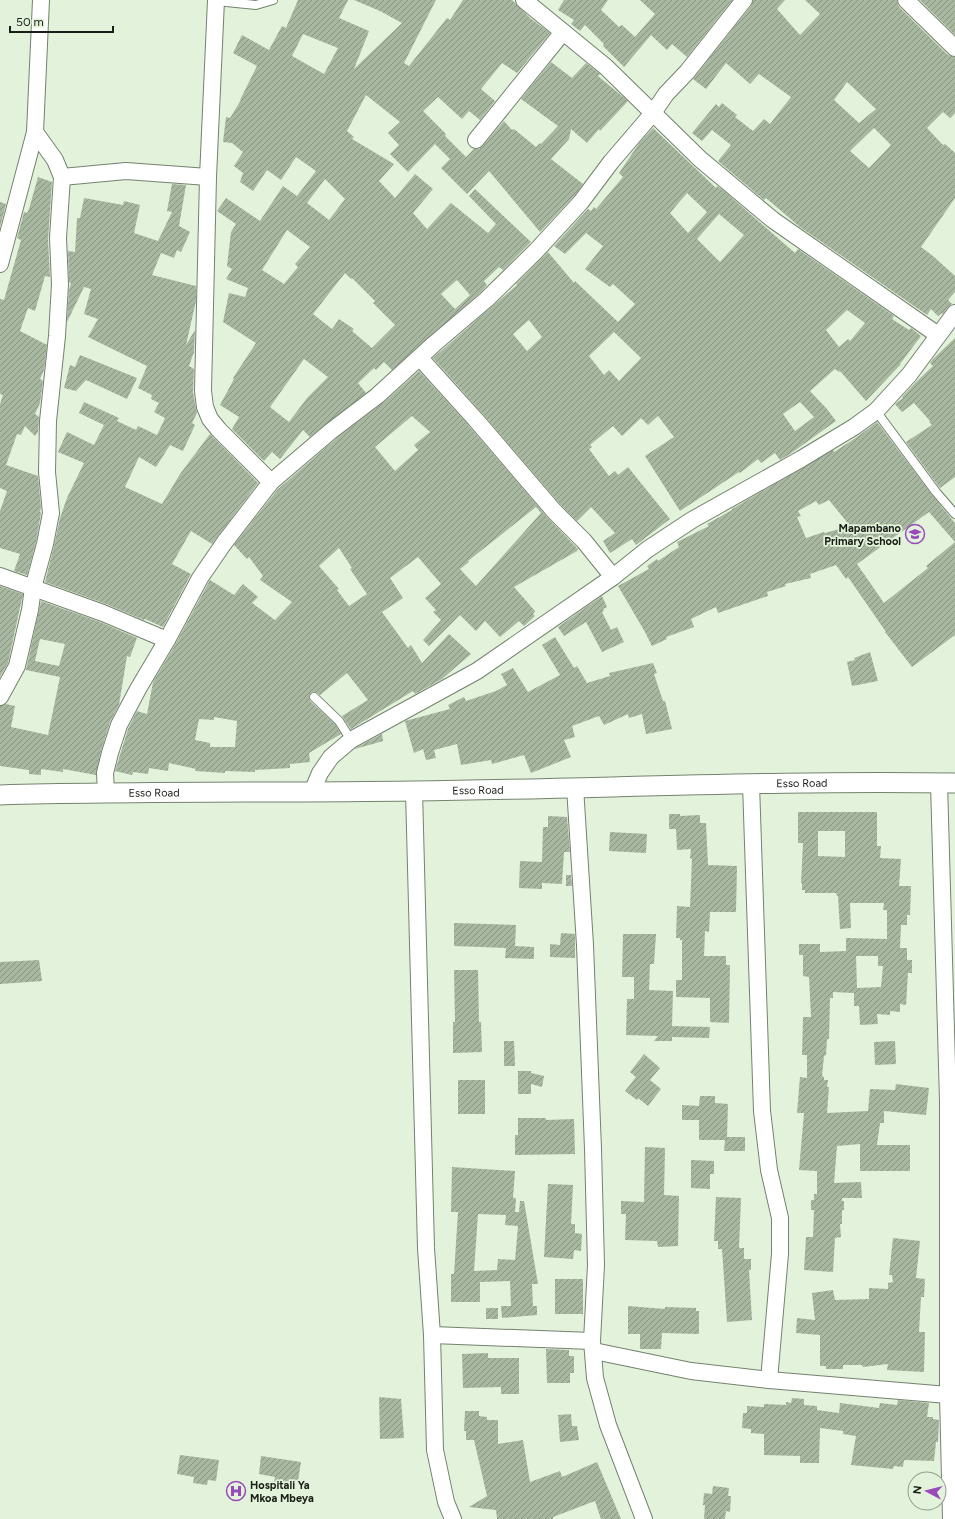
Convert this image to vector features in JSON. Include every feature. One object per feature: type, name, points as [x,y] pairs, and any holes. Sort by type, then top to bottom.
[{"type":"street","points":[[0,264],[35,132],[41,0]]},
{"type":"street","points":[[216,0],[208,177],[203,391],[205,407],[210,419],[271,482]]},
{"type":"street","points":[[524,0],[606,67],[700,159],[773,220],[938,335]]},
{"type":"street","points":[[106,792],[105,773],[119,725],[138,689],[167,640],[200,578],[224,543],[271,482],[331,431],[377,396],[434,344],[487,299],[536,251],[581,202],[611,162],[654,113],[666,94],[687,72],[744,0]]},
{"type":"street","points":[[906,0],[955,48]]},
{"type":"street","points":[[476,140],[563,32]]},
{"type":"street","points":[[0,697],[16,666],[30,610],[33,588],[46,544],[51,513],[47,472],[48,421],[57,336],[59,292],[58,238],[62,177],[55,160],[35,132]]},
{"type":"street","points":[[62,177],[126,171],[208,177]]},
{"type":"street","points":[[312,792],[320,773],[331,757],[351,740],[477,671],[613,577],[648,549],[692,520],[801,459],[854,427],[876,411],[908,375],[955,313]]},
{"type":"street","points":[[420,358],[554,510],[584,540],[613,577]]},
{"type":"street","points":[[0,576],[103,613],[167,640]]},
{"type":"street","points":[[947,783],[948,1395],[952,1454],[951,1519]]},
{"type":"street","name":"Esso Road","points":[[0,795],[106,792],[414,791],[751,784],[947,783]]},
{"type":"street","points":[[751,784],[762,1111],[769,1170],[780,1218],[780,1254],[769,1380]]},
{"type":"street","points":[[576,787],[585,945],[593,1149],[596,1265],[593,1346],[595,1378],[608,1425],[644,1519]]},
{"type":"street","points":[[414,791],[426,1241],[432,1335],[436,1450],[446,1502],[453,1519]]},
{"type":"street","points":[[432,1335],[593,1346],[691,1371],[769,1380],[948,1395]]},
{"type":"lane","points":[[216,0],[256,5],[273,0]]},
{"type":"lane","points":[[876,411],[936,492],[955,514]]},
{"type":"lane","points":[[314,697],[339,721],[351,740]]},
{"type":"building","points":[[298,0],[348,0],[339,18],[369,31],[354,69],[402,23],[380,11],[354,0],[436,0],[404,63],[409,66],[447,18],[450,20],[463,0],[512,0],[530,18],[550,33],[517,73],[502,63],[481,89],[495,101],[480,120],[469,111],[462,119],[438,97],[423,111],[466,157],[474,149],[479,149],[483,146],[504,121],[512,130],[514,129],[536,147],[540,143],[541,144],[558,126],[521,99],[551,62],[572,78],[586,63],[600,74],[598,76],[628,101],[587,143],[571,129],[569,139],[551,159],[583,184],[574,196],[540,232],[489,171],[467,194],[441,168],[450,159],[435,144],[408,172],[390,154],[399,145],[388,133],[400,122],[366,95],[347,131],[354,137],[352,139],[394,164],[379,181],[395,198],[415,174],[433,189],[413,213],[427,229],[451,203],[488,233],[496,224],[469,196],[475,189],[531,242],[503,270],[499,267],[484,281],[487,285],[481,292],[392,370],[384,362],[376,370],[374,368],[358,383],[366,393],[310,437],[303,430],[280,459],[272,452],[264,461],[232,429],[239,417],[220,405],[234,379],[233,378],[256,343],[223,322],[229,293],[245,297],[248,288],[226,279],[232,269],[227,266],[231,232],[236,224],[217,211],[226,198],[260,221],[283,186],[297,196],[316,171],[296,157],[281,180],[267,170],[253,191],[240,182],[243,173],[234,166],[243,152],[232,143],[223,142],[226,117],[230,118],[241,100],[257,66],[233,53],[242,35],[269,50],[282,26],[286,28]],"holes":[[[303,34],[338,48],[324,74],[292,56]],[[325,179],[345,199],[329,220],[307,203]],[[287,230],[310,247],[295,264],[298,267],[284,284],[262,270]],[[345,273],[375,301],[373,303],[395,325],[372,348],[352,331],[354,329],[339,319],[332,329],[313,314]],[[457,280],[470,295],[455,309],[441,294]],[[304,359],[328,377],[307,398],[289,422],[270,407]]]},
{"type":"building","points":[[564,0],[608,0],[601,10],[619,27],[622,25],[635,37],[655,14],[640,0],[732,0],[687,57],[672,44],[667,50],[651,35],[624,67],[585,25],[580,31],[571,24],[574,20],[558,10]]},
{"type":"building","points":[[753,0],[785,0],[777,9],[800,35],[820,14],[805,0],[897,0],[899,7],[948,55],[955,57],[955,113],[950,118],[943,112],[927,128],[943,145],[945,144],[955,153],[955,198],[921,247],[955,276],[955,292],[948,300],[952,304],[943,314],[942,313],[938,316],[931,309],[927,315],[800,227],[766,198],[764,200],[718,161],[731,145],[712,130],[702,141],[692,133],[716,104],[719,107],[722,103],[737,115],[735,117],[753,131],[764,119],[770,124],[791,97],[759,74],[750,84],[726,63],[706,89],[693,79],[751,6]],"holes":[[[847,82],[876,109],[859,123],[834,100]],[[874,128],[891,145],[869,168],[850,151]]]},
{"type":"building","points":[[920,0],[955,0],[955,35]]},
{"type":"building","points":[[653,128],[716,188],[717,186],[724,191],[795,253],[798,249],[894,316],[892,319],[909,330],[911,328],[921,336],[901,364],[866,401],[840,371],[839,372],[835,369],[810,391],[836,421],[780,460],[775,453],[761,463],[758,459],[740,473],[739,472],[680,511],[645,456],[674,437],[658,416],[648,425],[641,418],[622,436],[613,426],[590,445],[592,447],[589,449],[609,476],[615,471],[618,475],[628,467],[670,519],[636,545],[632,539],[610,553],[603,541],[615,533],[591,507],[577,521],[561,505],[433,358],[517,285],[516,284],[548,252],[574,283],[575,281],[618,322],[635,304],[613,284],[610,287],[585,269],[603,246],[586,233],[565,254],[554,246],[588,209],[591,211],[594,207],[596,209],[623,177],[619,173],[640,142]],"holes":[[[687,193],[707,212],[688,233],[670,213]],[[719,214],[744,235],[720,262],[697,239]],[[847,310],[865,323],[850,341],[848,339],[839,347],[826,330]],[[529,320],[542,337],[527,351],[513,334]],[[614,332],[641,358],[619,381],[609,370],[604,375],[589,356]],[[800,402],[814,417],[795,431],[783,414]]]},
{"type":"building","points":[[38,177],[52,182],[48,240],[50,277],[45,276],[35,311],[28,308],[20,331],[47,345],[44,370],[40,379],[43,381],[40,403],[35,414],[39,417],[38,432],[35,436],[25,426],[21,435],[17,434],[6,465],[38,476],[41,513],[36,542],[27,575],[14,571],[20,554],[0,548],[0,511],[7,491],[0,488],[0,404],[3,395],[0,394],[0,299],[4,300],[21,240],[17,238],[24,212],[27,213],[29,209]]},
{"type":"building","points":[[172,184],[186,185],[179,226],[190,232],[181,252],[177,250],[174,258],[161,253],[152,275],[196,286],[196,301],[186,345],[195,330],[194,352],[189,366],[194,369],[193,392],[197,413],[192,423],[195,425],[183,451],[170,445],[156,467],[139,457],[125,487],[162,504],[180,474],[210,434],[258,483],[212,544],[191,531],[172,564],[191,574],[163,627],[45,582],[60,518],[67,498],[84,463],[58,452],[67,432],[94,445],[104,425],[79,413],[84,402],[119,418],[117,421],[136,430],[138,426],[157,435],[165,418],[154,412],[159,403],[151,399],[152,395],[138,388],[147,366],[88,337],[98,319],[84,314],[91,289],[84,287],[67,322],[69,290],[71,283],[69,282],[68,251],[75,252],[77,218],[80,218],[84,198],[123,205],[124,201],[140,205],[134,233],[158,241],[172,212],[167,211]]},
{"type":"building","points":[[0,202],[6,204],[0,227]]},
{"type":"building","points":[[955,338],[955,477],[940,488],[906,442],[932,425],[929,422],[930,421],[914,403],[902,412],[895,404],[903,398],[902,397],[917,381],[933,366],[930,363],[933,359]]},
{"type":"building","points":[[80,355],[137,378],[127,399],[86,380],[76,391],[64,388],[70,365],[75,367]]},
{"type":"building","points":[[419,371],[469,426],[547,517],[578,549],[577,551],[514,587],[535,611],[533,614],[535,616],[524,626],[519,621],[500,637],[485,621],[476,631],[460,615],[429,646],[423,640],[441,620],[433,612],[436,610],[425,598],[441,584],[418,557],[390,578],[403,598],[382,612],[408,648],[411,645],[422,663],[449,634],[471,654],[442,679],[415,694],[413,691],[351,729],[342,716],[368,700],[347,673],[320,695],[316,692],[312,692],[309,695],[310,701],[335,724],[341,734],[309,753],[310,762],[290,764],[290,768],[255,770],[255,772],[225,771],[225,773],[195,771],[196,769],[169,763],[168,771],[149,768],[148,774],[133,772],[132,775],[115,771],[128,729],[137,711],[147,714],[153,682],[210,580],[234,595],[243,584],[258,597],[252,603],[275,620],[292,602],[260,580],[263,576],[249,557],[247,559],[234,545],[278,489],[337,438],[383,403]],"holes":[[[412,416],[430,432],[414,445],[418,450],[395,471],[375,447]],[[536,507],[541,513],[476,586],[460,569],[469,562],[468,561]],[[339,548],[352,568],[350,569],[367,594],[349,606],[337,590],[339,589],[319,566]],[[214,717],[237,721],[235,747],[210,747],[210,743],[195,740],[199,719],[214,720]]]},
{"type":"building","points":[[877,422],[955,523],[955,542],[955,635],[912,667],[885,632],[848,577],[846,579],[836,565],[810,574],[811,578],[785,584],[786,586],[767,592],[768,596],[718,613],[716,607],[691,619],[694,627],[666,637],[667,639],[652,646],[618,586],[649,569],[647,566],[657,559],[658,561],[679,547],[677,542],[709,526],[707,524],[833,450],[834,452]],"holes":[[[829,500],[850,526],[806,538],[797,517],[801,516],[798,511],[816,501],[819,505]],[[929,512],[955,542],[926,566],[928,568],[884,603],[857,564]]]},
{"type":"building","points":[[0,586],[23,594],[8,663],[0,677]]},
{"type":"building","points":[[602,596],[607,607],[603,609],[604,611],[602,612],[611,630],[617,627],[624,642],[602,652],[586,622],[564,636],[558,627]]},
{"type":"building","points":[[41,601],[100,622],[137,638],[130,657],[127,656],[119,705],[110,722],[101,751],[96,775],[63,769],[63,772],[41,769],[41,775],[29,774],[29,770],[0,766],[0,706],[6,704],[15,706],[11,727],[48,735],[60,677],[26,670]],"holes":[[[40,639],[65,644],[59,666],[35,661]]]},
{"type":"building","points":[[555,637],[574,668],[577,666],[587,683],[610,676],[609,673],[653,663],[657,673],[654,674],[663,701],[665,701],[672,729],[646,734],[642,714],[629,718],[628,714],[604,725],[599,716],[572,726],[575,737],[564,740],[571,757],[531,773],[524,755],[492,764],[491,760],[461,765],[457,744],[434,750],[436,758],[426,760],[423,749],[414,753],[405,721],[450,709],[448,705],[464,697],[466,701],[496,691],[507,685],[501,674],[513,668],[528,692],[560,675],[542,645]]},
{"type":"building","points":[[870,652],[878,681],[852,686],[847,662],[855,660],[854,658]]},
{"type":"building","points":[[382,734],[383,741],[355,749],[356,748]]},
{"type":"building","points":[[798,812],[877,812],[877,846],[881,846],[880,858],[901,859],[899,886],[911,886],[910,915],[907,915],[907,925],[901,925],[900,948],[907,948],[907,960],[912,960],[912,973],[908,973],[906,1005],[900,1004],[900,1012],[890,1011],[890,1015],[877,1014],[878,1024],[860,1025],[859,1006],[854,1006],[854,993],[833,992],[833,998],[830,998],[829,1039],[827,1039],[822,1076],[824,1077],[824,1080],[828,1080],[827,1087],[829,1087],[827,1113],[868,1111],[870,1089],[895,1090],[896,1084],[929,1088],[926,1115],[884,1111],[884,1123],[880,1123],[877,1145],[910,1145],[910,1171],[860,1171],[860,1144],[837,1146],[834,1183],[861,1182],[862,1198],[842,1198],[842,1201],[844,1201],[844,1210],[842,1210],[842,1224],[840,1224],[841,1237],[835,1238],[833,1272],[804,1270],[806,1237],[813,1237],[814,1210],[811,1210],[811,1200],[814,1200],[814,1194],[817,1194],[817,1171],[799,1170],[804,1113],[797,1113],[800,1077],[807,1078],[807,1055],[802,1055],[803,1017],[811,1017],[809,977],[803,976],[803,955],[799,955],[799,944],[820,944],[820,952],[846,951],[846,938],[887,939],[887,910],[883,910],[884,903],[850,903],[851,928],[840,929],[838,896],[836,893],[805,893],[805,890],[802,890],[803,843],[798,843]],"holes":[[[818,831],[845,831],[845,857],[818,856]],[[856,956],[878,956],[878,966],[883,966],[881,987],[857,988]]]},
{"type":"building","points":[[669,814],[680,814],[680,816],[700,815],[700,823],[706,823],[708,865],[737,866],[736,912],[710,912],[709,932],[705,931],[704,956],[726,956],[726,965],[730,965],[729,1023],[710,1022],[710,998],[676,997],[676,980],[682,980],[682,940],[680,940],[680,938],[676,938],[677,906],[690,907],[692,859],[690,858],[691,849],[677,850],[676,829],[669,829]]},
{"type":"building","points":[[548,816],[567,817],[570,852],[564,852],[562,884],[542,883],[542,889],[519,888],[520,861],[542,862],[543,827],[548,827]]},
{"type":"building","points":[[610,832],[647,834],[646,853],[609,851]]},
{"type":"building","points":[[566,875],[571,875],[572,886],[566,886]]},
{"type":"building","points":[[454,923],[516,925],[515,946],[534,947],[534,959],[505,958],[506,948],[454,946]]},
{"type":"building","points":[[561,933],[575,934],[575,958],[550,957],[550,944],[560,945]]},
{"type":"building","points":[[623,934],[656,934],[654,964],[650,964],[649,990],[673,991],[672,1026],[710,1027],[709,1038],[672,1037],[672,1041],[654,1041],[658,1036],[626,1035],[627,999],[634,999],[634,977],[622,977]]},
{"type":"building","points":[[39,960],[42,981],[0,984],[0,962]]},
{"type":"building","points":[[454,970],[478,970],[479,1022],[481,1022],[482,1052],[453,1053],[453,1022],[455,1022]]},
{"type":"building","points":[[504,1041],[514,1041],[515,1066],[504,1066]]},
{"type":"building","points":[[895,1041],[896,1064],[875,1065],[874,1042]]},
{"type":"building","points":[[644,1054],[660,1068],[650,1080],[661,1089],[648,1106],[638,1098],[637,1100],[625,1091],[636,1077],[630,1072]]},
{"type":"building","points":[[518,1071],[531,1071],[531,1073],[544,1076],[542,1087],[531,1084],[531,1094],[518,1094]]},
{"type":"building","points":[[458,1080],[485,1080],[485,1114],[458,1114]]},
{"type":"building","points":[[700,1096],[715,1096],[715,1103],[728,1104],[727,1137],[745,1137],[745,1151],[724,1151],[725,1140],[699,1140],[699,1120],[682,1120],[682,1105],[699,1106]]},
{"type":"building","points":[[518,1118],[546,1118],[546,1120],[574,1119],[575,1154],[515,1155],[515,1135],[518,1135]]},
{"type":"building","points":[[645,1147],[665,1148],[664,1195],[679,1196],[678,1246],[658,1247],[657,1241],[625,1240],[626,1214],[621,1214],[621,1201],[644,1202]]},
{"type":"building","points":[[691,1160],[714,1161],[714,1174],[710,1174],[710,1189],[691,1188]]},
{"type":"building","points":[[452,1167],[515,1171],[513,1198],[516,1198],[515,1212],[519,1212],[520,1201],[524,1201],[538,1284],[532,1284],[533,1306],[537,1306],[537,1315],[502,1318],[501,1306],[511,1306],[510,1281],[480,1282],[480,1302],[451,1302],[451,1274],[454,1274],[458,1212],[451,1212]],"holes":[[[478,1214],[506,1215],[505,1225],[518,1226],[515,1260],[498,1259],[497,1270],[474,1271]]]},
{"type":"building","points":[[548,1184],[573,1185],[571,1224],[575,1224],[575,1233],[582,1234],[581,1251],[574,1250],[573,1259],[544,1257]]},
{"type":"building","points":[[716,1197],[741,1198],[739,1248],[744,1248],[744,1259],[751,1259],[751,1270],[749,1270],[752,1320],[727,1322],[722,1249],[718,1249],[718,1241],[714,1241]]},
{"type":"building","points":[[893,1238],[920,1241],[916,1278],[925,1279],[924,1297],[921,1297],[919,1332],[925,1332],[924,1372],[887,1370],[888,1364],[863,1367],[862,1365],[843,1365],[843,1369],[826,1369],[826,1366],[820,1366],[820,1335],[796,1333],[797,1318],[815,1320],[812,1293],[833,1290],[835,1300],[869,1299],[869,1288],[888,1289],[888,1283],[893,1282],[892,1275],[889,1275]]},
{"type":"building","points":[[555,1279],[583,1279],[583,1314],[555,1314]]},
{"type":"building","points":[[628,1306],[665,1309],[665,1307],[696,1308],[696,1311],[699,1311],[699,1334],[662,1333],[661,1349],[640,1349],[640,1334],[628,1334]]},
{"type":"building","points":[[486,1308],[498,1308],[498,1319],[486,1319]]},
{"type":"building","points":[[546,1349],[569,1350],[569,1356],[574,1356],[574,1373],[570,1373],[570,1383],[547,1383]]},
{"type":"building","points":[[488,1353],[488,1358],[519,1358],[519,1394],[501,1394],[501,1387],[463,1388],[462,1354]]},
{"type":"building","points":[[379,1397],[401,1399],[404,1438],[380,1439]]},
{"type":"building","points":[[792,1398],[804,1399],[804,1405],[817,1406],[817,1410],[839,1413],[840,1403],[879,1408],[880,1403],[897,1405],[898,1400],[929,1403],[927,1417],[933,1417],[933,1419],[939,1420],[938,1442],[936,1442],[934,1461],[904,1460],[903,1467],[894,1466],[893,1469],[851,1465],[856,1436],[843,1434],[843,1431],[820,1428],[819,1463],[800,1463],[800,1456],[764,1455],[764,1434],[751,1433],[751,1429],[742,1428],[743,1413],[747,1413],[747,1406],[764,1407],[764,1404],[786,1405],[786,1402],[791,1403]]},
{"type":"building","points":[[465,1411],[479,1411],[479,1416],[487,1417],[487,1420],[498,1420],[498,1444],[523,1440],[530,1482],[560,1471],[562,1477],[597,1462],[621,1519],[601,1519],[595,1501],[553,1517],[553,1519],[497,1519],[496,1510],[469,1507],[487,1496],[474,1440],[466,1440],[466,1431],[464,1431]]},
{"type":"building","points":[[571,1414],[572,1426],[577,1426],[579,1440],[560,1442],[558,1415]]},
{"type":"building","points":[[180,1455],[219,1460],[216,1481],[208,1480],[207,1485],[193,1483],[194,1477],[177,1474]]},
{"type":"building","points":[[261,1456],[301,1462],[298,1481],[290,1480],[290,1485],[274,1482],[275,1477],[259,1474]]},
{"type":"building","points":[[713,1486],[729,1488],[728,1496],[731,1496],[730,1512],[726,1511],[725,1519],[704,1519],[704,1493],[712,1494]]},
{"type":"place","name":"Mapambano Primary School","points":[[915,534]]},
{"type":"place","name":"Hospitali Ya Mkoa Mbeya","points":[[236,1491]]}]
